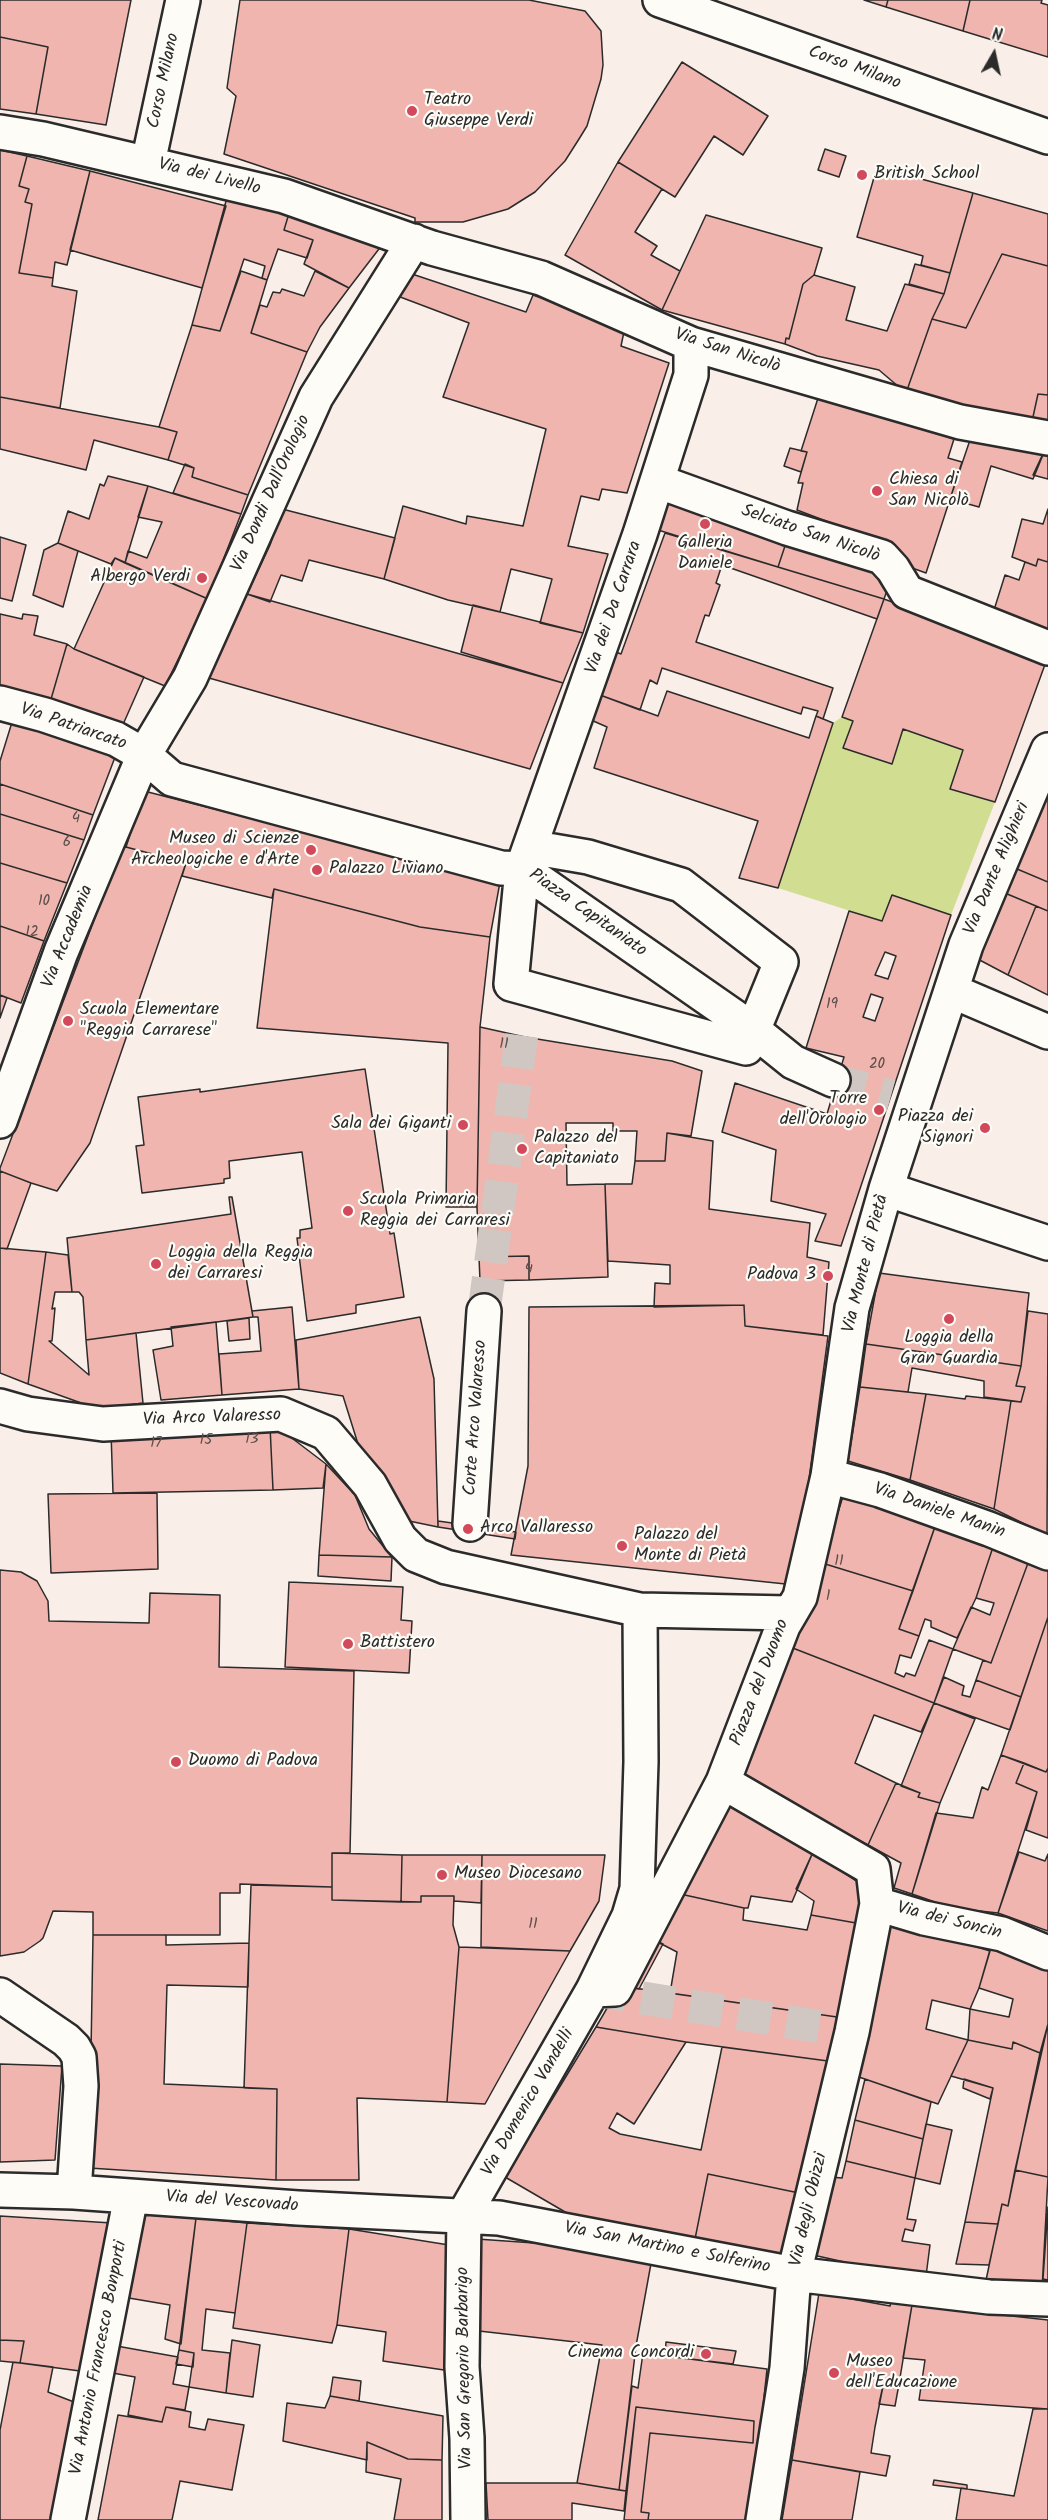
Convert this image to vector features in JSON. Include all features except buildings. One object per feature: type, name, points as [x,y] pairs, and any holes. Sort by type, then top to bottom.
[{"type":"street","name":"Corso Milano","points":[[148,163],[183,0]]},
{"type":"street","name":"Corso Milano","points":[[666,1],[1048,138]]},
{"type":"street","name":"Via dei Livello","points":[[0,132],[43,139],[284,196],[414,241]]},
{"type":"street","name":"Via San Nicolò","points":[[414,241],[541,278],[691,344],[960,422],[1048,438]]},
{"type":"street","name":"Via Dondi Dall'Orologio","points":[[144,755],[190,678],[316,397],[414,241]]},
{"type":"street","name":"Via dei Da Carrara","points":[[691,344],[691,375],[657,481],[526,858],[511,984],[746,1048],[753,1029]]},
{"type":"street","name":"Selciato San Nicolò","points":[[657,481],[787,528],[882,557],[893,569],[907,592],[1048,648]]},
{"type":"street","name":"Via Patriarcato","points":[[0,703],[45,715],[116,739],[144,755]]},
{"type":"street","name":"Via Dante Alighieri","points":[[952,991],[966,945],[1048,750]]},
{"type":"street","name":"Piazza Capitaniato","points":[[144,755],[172,778],[501,868],[526,858],[794,1062],[833,1080]]},
{"type":"street","name":"Via Accademia","points":[[0,1121],[61,952],[144,755]]},
{"type":"street","points":[[526,858],[588,857],[681,885],[744,931],[781,962],[753,1029]]},
{"type":"street","points":[[952,991],[1048,1032]]},
{"type":"street","name":"Via Monte di Pietà","points":[[789,1612],[800,1597],[828,1476],[852,1308],[886,1189],[952,991]]},
{"type":"street","points":[[886,1189],[1048,1243]]},
{"type":"street","name":"Corte Arco Valaresso","points":[[469,1534],[484,1311]]},
{"type":"street","name":"Via Arco Valaresso","points":[[0,1406],[28,1414],[103,1424],[281,1413],[326,1433],[370,1485],[400,1539],[416,1555],[446,1567],[640,1610]]},
{"type":"street","name":"Via Daniele Manin","points":[[828,1476],[891,1494],[1048,1553]]},
{"type":"street","points":[[593,1990],[629,1916],[637,1889],[641,1762],[640,1610]]},
{"type":"street","name":"Piazza del Duomo","points":[[593,1990],[615,1989],[728,1784],[789,1612],[640,1610]]},
{"type":"street","name":"Via dei Soncin","points":[[728,1784],[873,1869],[877,1904],[924,1918],[1002,1934],[1048,1953]]},
{"type":"street","name":"Via degli Obizzi","points":[[763,2520],[787,2368],[794,2274],[852,2032],[877,1904]]},
{"type":"street","name":"Via Domenico Vandelli","points":[[464,2215],[593,1990]]},
{"type":"street","points":[[0,1995],[66,2040],[79,2057],[81,2086],[74,2192]]},
{"type":"street","name":"Via del Vescovado","points":[[0,2190],[74,2192],[298,2208],[464,2215]]},
{"type":"street","name":"Via Antonio Francesco Bonporti","points":[[68,2520],[131,2196]]},
{"type":"street","name":"Via San Martino e Solferino","points":[[464,2215],[499,2218],[794,2274],[990,2297],[1048,2299]]},
{"type":"street","name":"Via San Gregorio Barbarigo","points":[[464,2215],[462,2367],[467,2438],[468,2520]]},
{"type":"green space","points":[[842,717],[853,721],[844,748],[892,764],[903,729],[963,750],[950,789],[995,802],[951,915],[892,895],[882,921],[778,888],[833,723]]},
{"type":"tunnel","points":[[484,1311],[522,1033]]},
{"type":"tunnel","points":[[833,1080],[891,1096]]},
{"type":"tunnel","points":[[593,1990],[852,2032]]},
{"type":"place","name":"Teatro Giuseppe Verdi","points":[[412,111]]},
{"type":"place","name":"British School","points":[[862,175]]},
{"type":"place","name":"Chiesa di San Nicolò","points":[[877,491]]},
{"type":"place","name":"Galleria Daniele","points":[[705,524]]},
{"type":"place","name":"Albergo Verdi","points":[[202,578]]},
{"type":"place","name":"Museo di Scienze Archeologiche e d'Arte","points":[[311,850]]},
{"type":"place","name":"Palazzo Liviano","points":[[317,870]]},
{"type":"place","name":"Scuola Elementare \"Reggia Carrarese\"","points":[[68,1021]]},
{"type":"place","name":"Torre dell'Orologio","points":[[879,1110]]},
{"type":"place","name":"Sala dei Giganti","points":[[463,1125]]},
{"type":"place","name":"Piazza dei Signori","points":[[985,1128]]},
{"type":"place","name":"Palazzo del Capitaniato","points":[[522,1149]]},
{"type":"place","name":"Scuola Primaria Reggia dei Carraresi","points":[[348,1211]]},
{"type":"place","name":"Loggia della Reggia dei Carraresi","points":[[156,1264]]},
{"type":"place","name":"Padova 3","points":[[828,1276]]},
{"type":"place","name":"Loggia della Gran Guardia","points":[[949,1319]]},
{"type":"place","name":"Arco Vallaresso","points":[[468,1529]]},
{"type":"place","name":"Palazzo del Monte di Pietà","points":[[622,1546]]},
{"type":"place","name":"Battistero","points":[[348,1644]]},
{"type":"place","name":"Duomo di Padova","points":[[176,1762]]},
{"type":"place","name":"Museo Diocesano","points":[[442,1875]]},
{"type":"place","name":"Cinema Concordi","points":[[706,2354]]},
{"type":"place","name":"Museo dell'Educazione","points":[[834,2373]]}]
